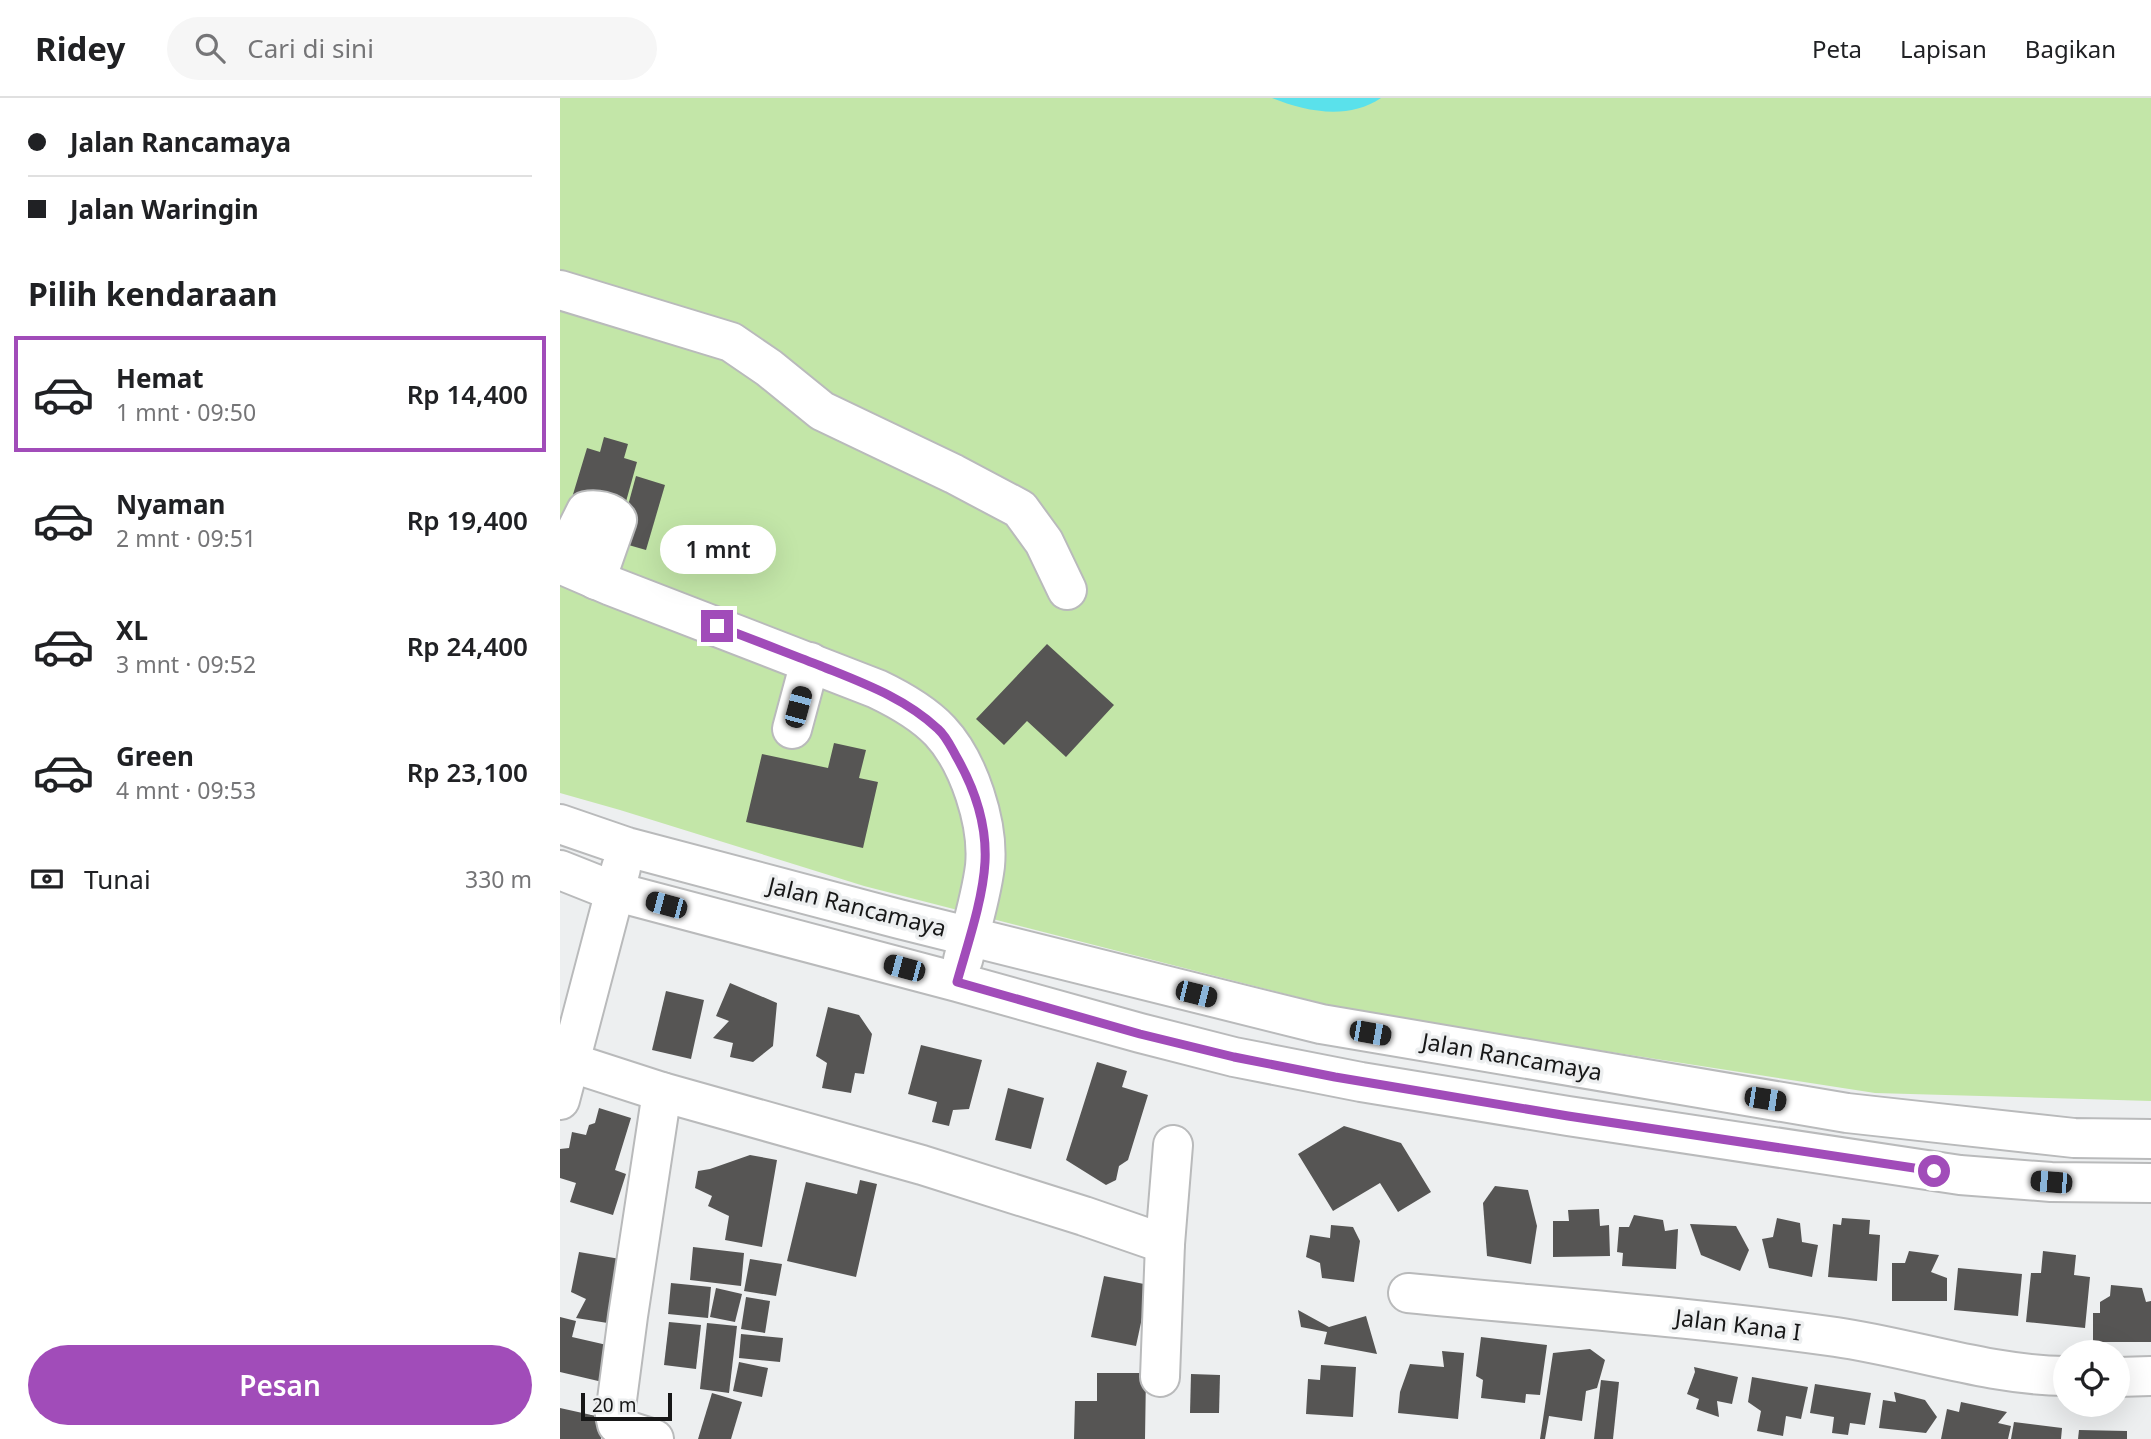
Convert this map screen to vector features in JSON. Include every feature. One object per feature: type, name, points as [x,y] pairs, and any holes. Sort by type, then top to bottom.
[{"type":"street","points":[[560,290],[731,342],[769,368],[822,411],[1020,509],[1045,542],[1067,590]]},
{"type":"street","points":[[596,580],[617,520],[612,514],[595,510],[586,512],[560,564],[596,580],[897,698],[941,732],[973,789],[981,811],[985,838],[982,888],[957,982]]},
{"type":"street","points":[[792,729],[810,662]]},
{"type":"street","name":"Jalan Rancamaya","points":[[560,824],[627,847],[899,919],[1321,1024],[1847,1113],[2074,1138],[2151,1139]]},
{"type":"street","points":[[560,1100],[564,1060],[627,847]]},
{"type":"street","name":"Jalan Rancamaya","points":[[560,870],[614,891],[957,982],[1140,1034],[1234,1057],[1348,1080],[1960,1175],[2051,1182],[2151,1183]]},
{"type":"street","points":[[564,1060],[662,1092],[947,1173],[1165,1244]]},
{"type":"street","points":[[654,1439],[626,1430],[617,1424],[615,1415],[662,1092]]},
{"type":"street","points":[[1960,1175],[1962,1125]]},
{"type":"street","points":[[1160,1377],[1165,1244],[1173,1145]]},
{"type":"street","name":"Jalan Kana I","points":[[1409,1293],[1781,1329],[1867,1342],[1990,1368],[2053,1376]]},
{"type":"street","points":[[2130,1377],[2151,1376]]},
{"type":"green space","points":[[560,98],[2151,98],[2151,1101],[1875,1093],[1360,1013],[864,886],[560,793]]},
{"type":"water","points":[[1272,98],[1381,98],[1355,109],[1327,112]]},
{"type":"building","points":[[604,437],[628,444],[624,458],[637,462],[622,516],[571,501],[587,448],[600,452]]},
{"type":"building","points":[[636,476],[665,485],[646,550],[618,542]]},
{"type":"building","points":[[1047,644],[1114,705],[1066,757],[1027,721],[1004,745],[976,719]]},
{"type":"building","points":[[834,743],[866,750],[859,778],[878,782],[863,848],[746,822],[762,754],[828,768]]},
{"type":"building","points":[[730,983],[777,1003],[773,1046],[753,1062],[730,1057],[733,1043],[713,1038],[729,1021],[716,1016]]},
{"type":"building","points":[[666,991],[704,1000],[691,1059],[652,1050]]},
{"type":"building","points":[[828,1007],[859,1015],[872,1034],[864,1074],[855,1073],[851,1093],[822,1088],[827,1063],[816,1056]]},
{"type":"building","points":[[921,1045],[982,1060],[969,1109],[953,1110],[949,1126],[932,1122],[937,1102],[908,1094]]},
{"type":"building","points":[[1097,1062],[1127,1071],[1122,1087],[1148,1095],[1128,1160],[1119,1166],[1116,1180],[1106,1185],[1066,1160]]},
{"type":"building","points":[[1008,1088],[1044,1098],[1031,1149],[995,1140]]},
{"type":"building","points":[[599,1108],[631,1118],[615,1170],[626,1174],[613,1215],[570,1202],[576,1183],[560,1178],[560,1149],[569,1148],[572,1132],[586,1135],[589,1125],[595,1123]]},
{"type":"building","points":[[1344,1126],[1401,1143],[1431,1192],[1398,1212],[1380,1183],[1333,1211],[1298,1154]]},
{"type":"building","points":[[750,1155],[777,1160],[762,1247],[725,1240],[729,1216],[708,1206],[712,1196],[695,1188],[698,1171]]},
{"type":"building","points":[[860,1180],[877,1184],[856,1277],[787,1261],[806,1182],[857,1194]]},
{"type":"building","points":[[1495,1186],[1528,1190],[1537,1226],[1531,1264],[1487,1256],[1483,1203]]},
{"type":"building","points":[[1599,1209],[1600,1226],[1609,1225],[1610,1256],[1553,1257],[1553,1221],[1569,1221],[1568,1210]]},
{"type":"building","points":[[1634,1215],[1663,1220],[1665,1231],[1678,1229],[1676,1269],[1622,1266],[1623,1253],[1617,1252],[1619,1227],[1629,1227]]},
{"type":"building","points":[[1777,1218],[1800,1223],[1802,1242],[1818,1245],[1812,1277],[1769,1268],[1762,1239],[1773,1237]]},
{"type":"building","points":[[1842,1218],[1870,1220],[1869,1234],[1880,1235],[1877,1281],[1828,1277],[1833,1224],[1841,1225]]},
{"type":"building","points":[[1690,1224],[1736,1226],[1749,1250],[1740,1271],[1701,1255]]},
{"type":"building","points":[[1331,1225],[1353,1227],[1360,1241],[1354,1282],[1322,1278],[1320,1263],[1306,1257],[1310,1235],[1330,1238]]},
{"type":"building","points":[[693,1247],[744,1253],[741,1286],[690,1280]]},
{"type":"building","points":[[1909,1251],[1939,1255],[1931,1272],[1947,1278],[1947,1301],[1892,1301],[1892,1263],[1905,1263]]},
{"type":"building","points":[[2043,1251],[2076,1255],[2074,1275],[2090,1277],[2085,1328],[2026,1322],[2031,1273],[2041,1273]]},
{"type":"building","points":[[579,1252],[626,1260],[614,1324],[576,1318],[586,1299],[571,1292]]},
{"type":"building","points":[[750,1259],[782,1264],[776,1296],[744,1291]]},
{"type":"building","points":[[1958,1268],[2022,1274],[2018,1316],[1954,1310]]},
{"type":"building","points":[[1104,1276],[1149,1285],[1136,1346],[1091,1337]]},
{"type":"building","points":[[671,1283],[711,1287],[708,1318],[668,1314]]},
{"type":"building","points":[[2111,1285],[2142,1288],[2146,1302],[2151,1301],[2151,1342],[2093,1340],[2093,1313],[2100,1313],[2100,1302],[2110,1296]]},
{"type":"building","points":[[716,1288],[742,1294],[735,1322],[710,1317]]},
{"type":"building","points":[[746,1297],[770,1301],[765,1333],[741,1329]]},
{"type":"building","points":[[1298,1310],[1329,1327],[1366,1316],[1377,1354],[1324,1344],[1327,1332],[1301,1327]]},
{"type":"building","points":[[560,1317],[576,1321],[572,1337],[620,1348],[611,1384],[560,1372]]},
{"type":"building","points":[[669,1322],[701,1325],[696,1369],[664,1365]]},
{"type":"building","points":[[707,1323],[737,1326],[729,1393],[700,1389]]},
{"type":"building","points":[[741,1334],[783,1338],[780,1362],[739,1358]]},
{"type":"building","points":[[1481,1337],[1547,1345],[1540,1395],[1526,1394],[1525,1403],[1481,1398],[1483,1380],[1476,1376]]},
{"type":"building","points":[[1590,1349],[1605,1360],[1597,1388],[1586,1391],[1582,1421],[1549,1416],[1545,1439],[1540,1439],[1553,1353]]},
{"type":"building","points":[[1442,1351],[1464,1353],[1458,1419],[1398,1413],[1400,1392],[1410,1364],[1444,1367]]},
{"type":"building","points":[[739,1362],[768,1368],[762,1397],[733,1391]]},
{"type":"building","points":[[1321,1365],[1356,1367],[1353,1417],[1306,1414],[1308,1379],[1320,1380]]},
{"type":"building","points":[[1694,1367],[1738,1377],[1732,1404],[1717,1401],[1719,1417],[1696,1409],[1699,1399],[1687,1394],[1695,1372]]},
{"type":"building","points":[[1097,1373],[1146,1373],[1145,1439],[1074,1439],[1075,1401],[1097,1401]]},
{"type":"building","points":[[1191,1374],[1220,1375],[1219,1413],[1190,1413]]},
{"type":"building","points":[[1752,1377],[1808,1387],[1801,1419],[1786,1416],[1783,1436],[1757,1431],[1761,1411],[1748,1402]]},
{"type":"building","points":[[1601,1380],[1619,1382],[1613,1439],[1594,1439]]},
{"type":"building","points":[[1815,1384],[1871,1393],[1865,1425],[1850,1423],[1848,1435],[1832,1433],[1834,1417],[1810,1413]]},
{"type":"building","points":[[1894,1392],[1925,1400],[1937,1417],[1926,1433],[1879,1428],[1883,1400],[1896,1402]]},
{"type":"building","points":[[712,1393],[742,1402],[731,1439],[698,1439]]},
{"type":"building","points":[[1961,1402],[2007,1412],[1998,1423],[2011,1426],[2008,1439],[1941,1439],[1947,1409],[1959,1412]]},
{"type":"building","points":[[560,1408],[605,1418],[601,1439],[560,1439]]},
{"type":"building","points":[[2014,1422],[2062,1428],[2061,1439],[2011,1439]]},
{"type":"building","points":[[2079,1430],[2127,1431],[2127,1439],[2078,1439]]},
{"type":"route","points":[[717,626],[897,698],[941,732],[973,789],[981,811],[985,838],[982,888],[957,982],[1140,1034],[1234,1057],[1335,1077],[1568,1116],[1934,1171]]}]
